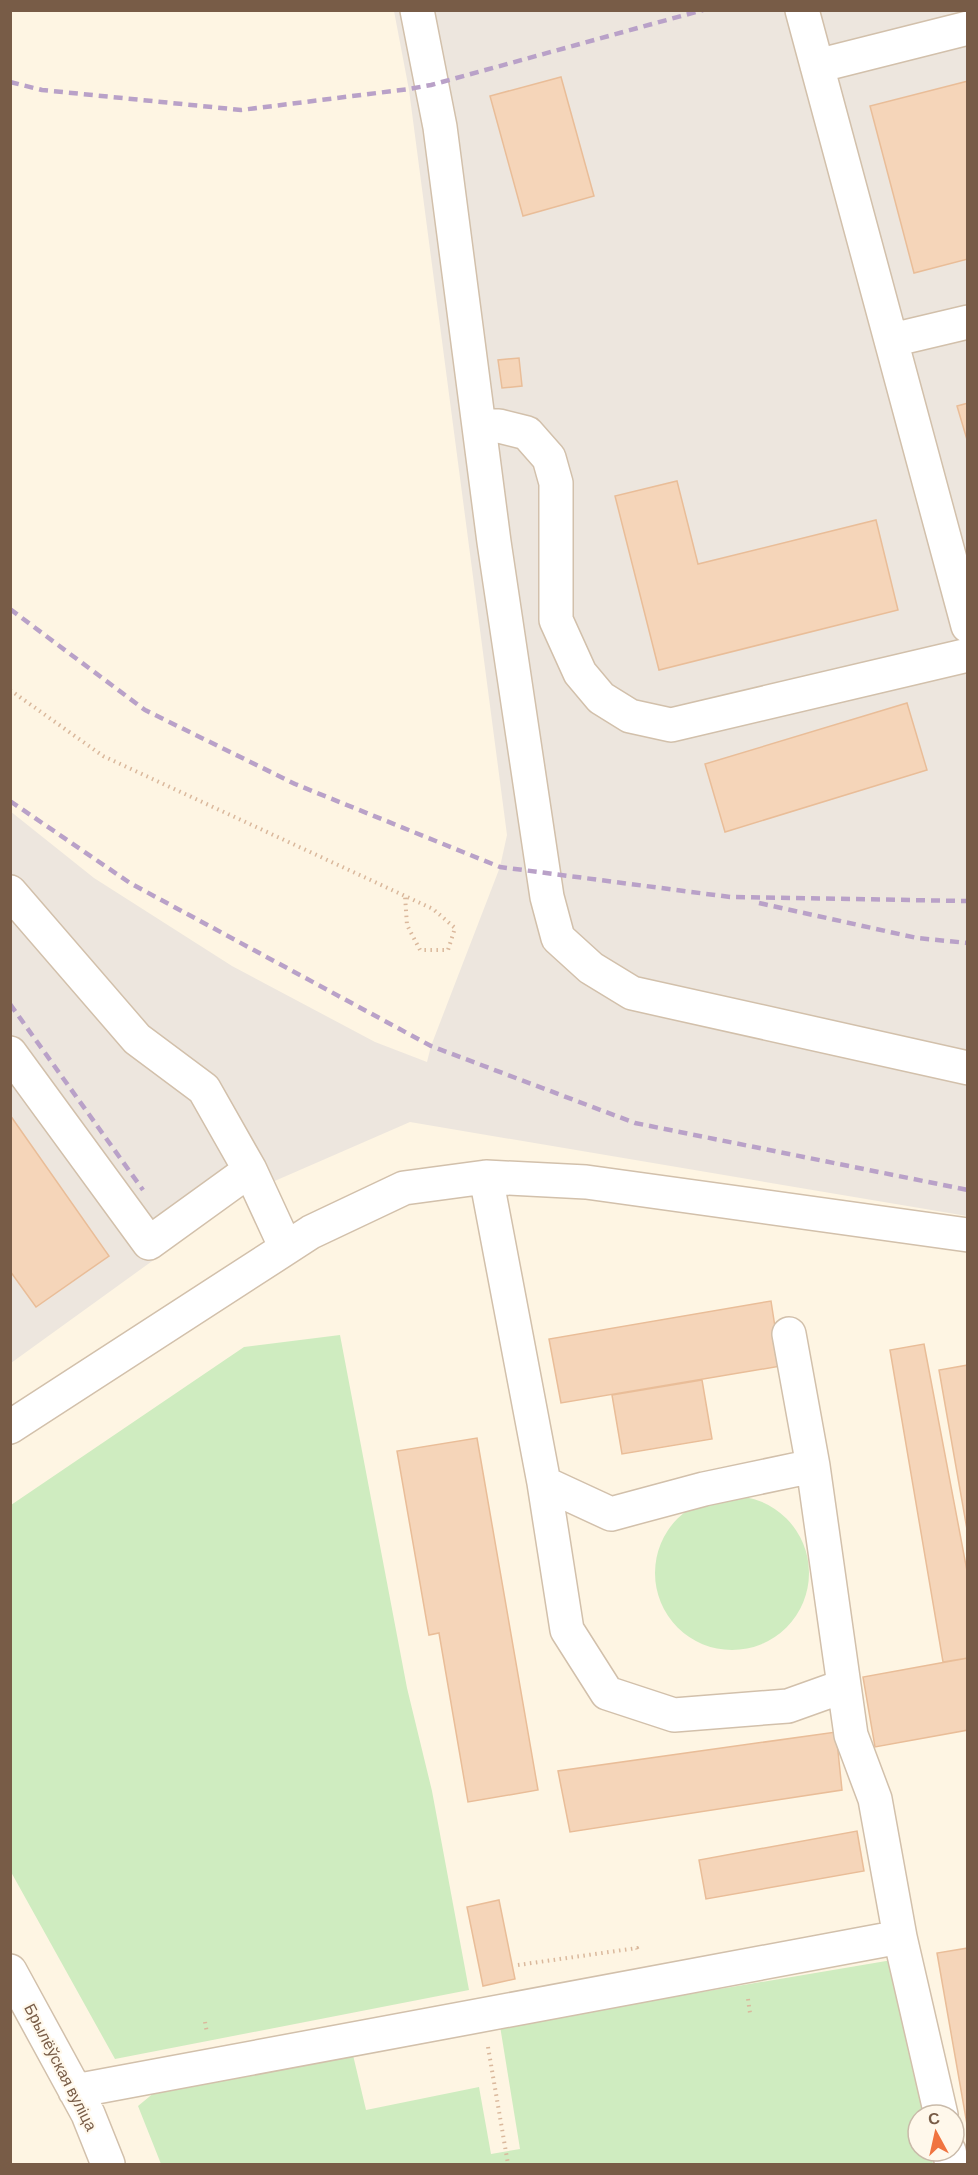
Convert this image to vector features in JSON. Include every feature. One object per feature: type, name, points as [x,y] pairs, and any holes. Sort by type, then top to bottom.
[{"type":"street","points":[[417,10],[440,127],[479,426],[544,880],[558,938],[591,968],[632,993],[968,1068]]},
{"type":"street","points":[[802,10],[892,340],[958,547],[968,626]]},
{"type":"street","points":[[817,66],[968,28]]},
{"type":"street","points":[[892,340],[968,322]]},
{"type":"street","points":[[479,426],[499,426],[527,433],[549,458],[556,483],[556,620],[580,674],[601,698],[630,716],[671,725],[968,655]]},
{"type":"street","points":[[10,892],[137,1039],[204,1089],[250,1170],[286,1248]]},
{"type":"street","points":[[10,1053],[149,1243],[250,1170]]},
{"type":"street","points":[[486,1177],[544,1483],[567,1630],[608,1693],[674,1715],[788,1706],[843,1686]]},
{"type":"street","points":[[10,1427],[310,1232],[404,1188],[486,1177],[586,1182],[968,1235]]},
{"type":"street","points":[[789,1334],[813,1466],[843,1686],[852,1735],[875,1799],[900,1937],[938,2103]]},
{"type":"street","points":[[544,1483],[611,1514],[704,1489],[813,1466]]},
{"type":"street","points":[[75,2091],[134,2078],[900,1937]]},
{"type":"street","name":"Брылёўская вуліца","points":[[10,1971],[88,2114],[108,2164]]},
{"type":"path","points":[[10,690],[103,756],[434,909],[455,928],[448,950],[420,950],[407,925],[405,896]]},
{"type":"path","points":[[482,2014],[508,2164]]},
{"type":"shaded area","points":[[394,11],[967,11],[967,1216],[410,1122],[245,1194],[11,1363],[10,811],[94,878],[232,966],[375,1042],[427,1062],[431,1046],[500,867],[507,835],[409,90]]},
{"type":"green space","points":[[340,1335],[407,1688],[432,1791],[469,1990],[115,2059],[11,1872],[11,1505],[244,1347]]},
{"type":"green space","points":[[732,1496],[761,1502],[775,1509],[786,1519],[796,1530],[803,1544],[809,1573],[803,1602],[796,1616],[786,1627],[775,1637],[761,1644],[732,1650],[703,1644],[689,1637],[678,1627],[668,1616],[661,1602],[655,1573],[661,1544],[668,1530],[678,1519],[689,1509],[703,1502]]},
{"type":"green space","points":[[898,1959],[923,2103],[906,2103],[906,2163],[933,2164],[161,2164],[138,2106],[155,2092],[353,2055],[366,2110],[479,2087],[491,2154],[520,2149],[500,2026]]},
{"type":"building","points":[[561,77],[594,196],[523,216],[490,96]]},
{"type":"building","points":[[968,81],[968,259],[914,273],[870,106]]},
{"type":"building","points":[[519,358],[522,386],[502,388],[498,360]]},
{"type":"building","points":[[968,403],[968,443],[957,406]]},
{"type":"building","points":[[677,481],[698,564],[876,520],[898,610],[659,670],[615,496]]},
{"type":"building","points":[[907,703],[927,770],[725,832],[705,764]]},
{"type":"building","points":[[10,1115],[109,1256],[36,1307],[10,1271]]},
{"type":"building","points":[[771,1301],[781,1366],[561,1403],[549,1339]]},
{"type":"building","points":[[924,1344],[968,1576],[968,1658],[943,1662],[890,1350]]},
{"type":"building","points":[[968,1365],[968,1535],[939,1370]]},
{"type":"building","points":[[702,1380],[712,1439],[622,1454],[612,1395]]},
{"type":"building","points":[[477,1438],[538,1790],[468,1802],[439,1633],[429,1635],[397,1451]]},
{"type":"building","points":[[968,1658],[968,1730],[875,1747],[863,1677]]},
{"type":"building","points":[[836,1732],[842,1790],[570,1832],[558,1771]]},
{"type":"building","points":[[857,1831],[864,1871],[706,1899],[699,1860]]},
{"type":"building","points":[[499,1900],[515,1979],[483,1986],[467,1907]]},
{"type":"building","points":[[968,1948],[968,2130],[966,2103],[963,2103],[937,1953]]},
{"type":"railway","points":[[10,82],[42,90],[241,110],[431,85],[703,10]]},
{"type":"railway","points":[[10,609],[145,710],[295,784],[500,867],[730,897],[968,901]]},
{"type":"railway","points":[[10,801],[130,883],[431,1046],[635,1123],[968,1190]]},
{"type":"railway","points":[[759,903],[917,938],[968,943]]},
{"type":"railway","points":[[10,1004],[143,1190]]}]
